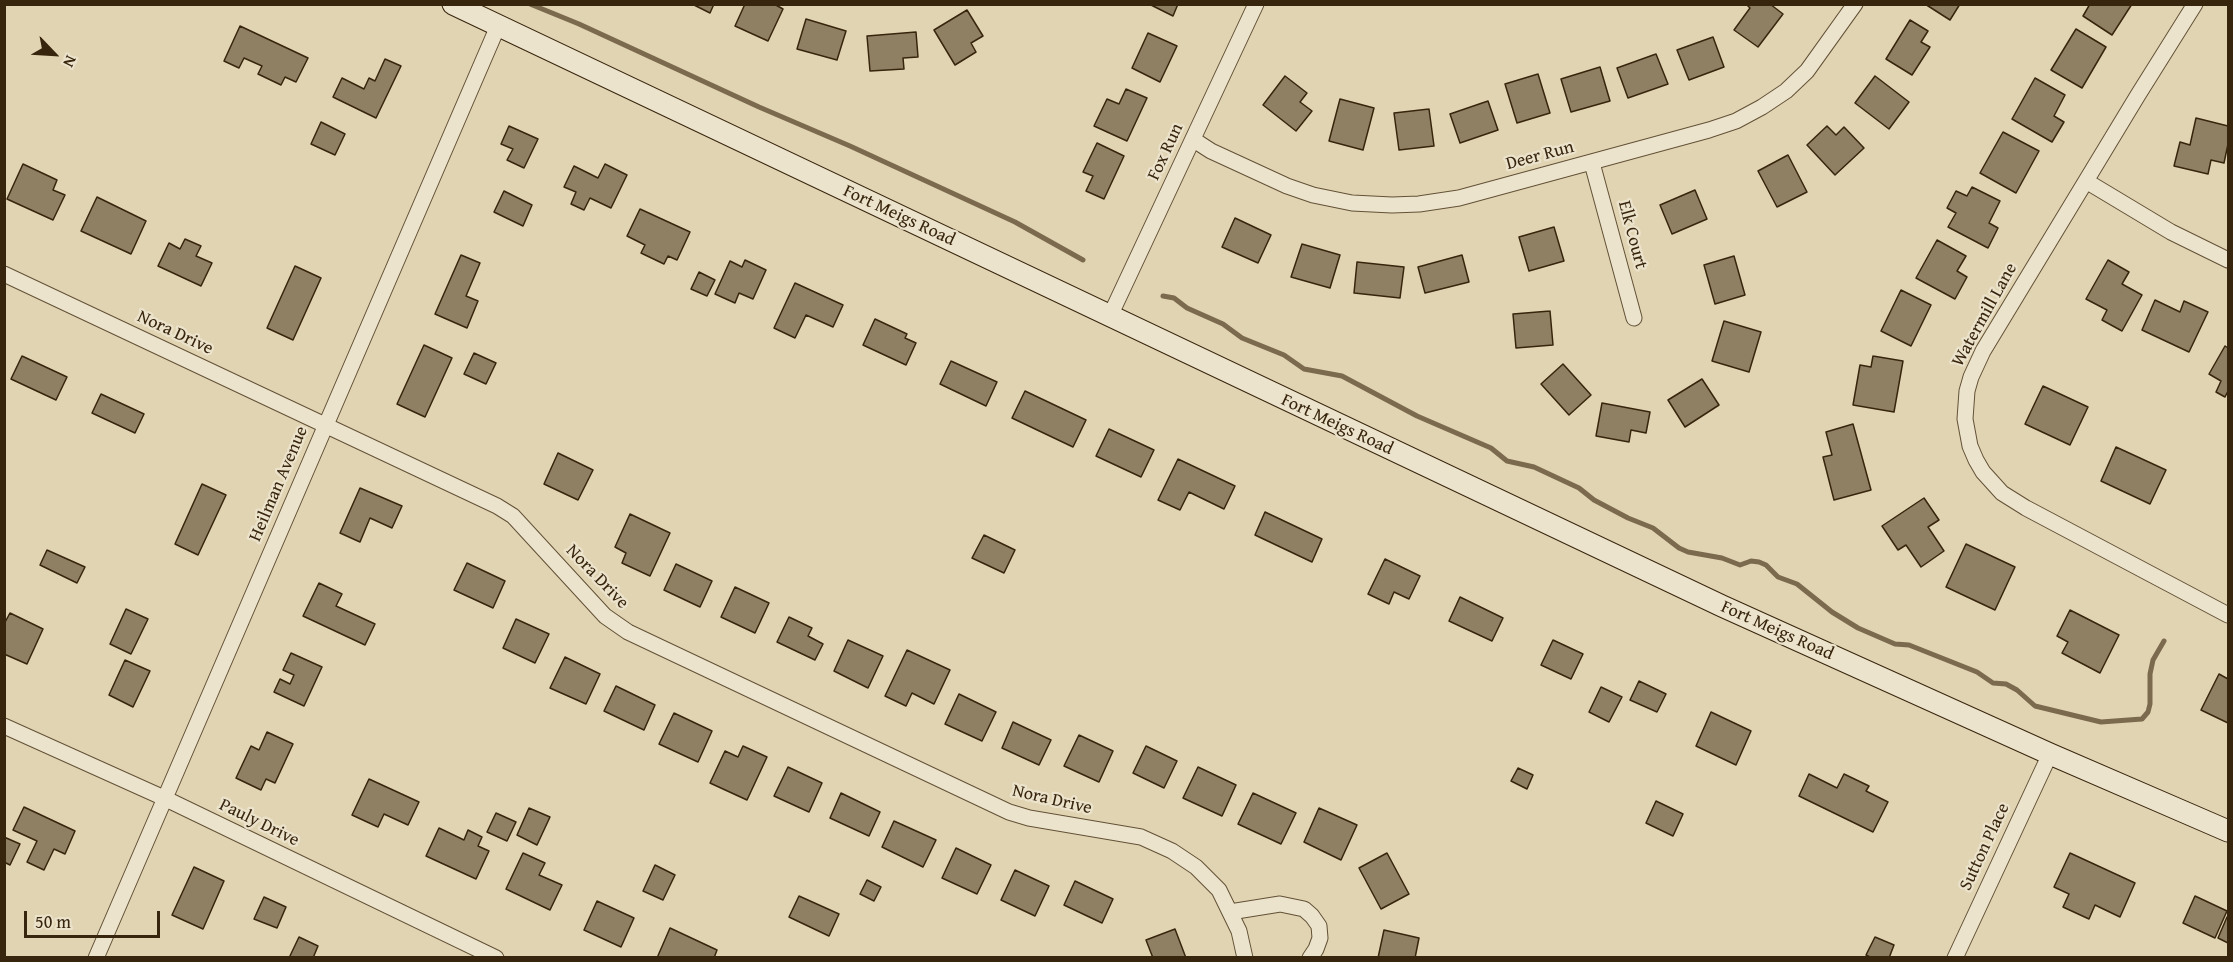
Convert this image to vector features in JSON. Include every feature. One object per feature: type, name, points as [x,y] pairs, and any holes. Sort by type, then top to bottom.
[{"type":"street","name":"Fort Meigs Road","points":[[453,4],[1722,606],[2050,754],[2229,831]]},
{"type":"street","name":"Fox Run","points":[[1110,316],[1256,4]]},
{"type":"street","name":"Deer Run","points":[[1194,140],[1211,151],[1287,186],[1313,195],[1352,203],[1392,206],[1459,198],[1592,163],[1736,121],[1786,91],[1807,71],[1855,4]]},
{"type":"street","name":"Watermill Lane","points":[[2195,4],[1983,351],[1971,377],[1965,405],[1965,419],[1970,446],[1983,472],[1992,483],[2026,508],[2229,615]]},
{"type":"street","name":"Heilman Avenue","points":[[96,957],[498,26]]},
{"type":"street","name":"Elk Court","points":[[1592,163],[1634,318]]},
{"type":"street","points":[[2086,181],[2171,232],[2229,260]]},
{"type":"street","name":"Nora Drive","points":[[4,274],[497,506],[513,516],[605,616],[628,632],[1009,812],[1029,818],[1141,837],[1172,851],[1196,867],[1219,890],[1239,931],[1245,957]]},
{"type":"street","name":"Pauly Drive","points":[[4,726],[164,798],[496,957]]},
{"type":"street","name":"Sutton Place","points":[[1955,957],[2050,754]]},
{"type":"street","points":[[1230,912],[1280,904],[1304,909],[1319,926],[1320,938],[1310,957]]},
{"type":"building","points":[[692,4],[714,4],[710,13]]},
{"type":"building","points":[[745,4],[774,4],[783,9],[768,41],[735,26]]},
{"type":"building","points":[[1149,4],[1178,4],[1173,16]]},
{"type":"building","points":[[1746,4],[1770,4],[1783,14],[1758,47],[1734,30],[1750,8]]},
{"type":"building","points":[[1925,4],[1960,4],[1950,20]]},
{"type":"building","points":[[2090,4],[2132,4],[2112,35],[2083,16]]},
{"type":"building","points":[[967,10],[983,36],[971,43],[976,52],[955,65],[934,30]]},
{"type":"building","points":[[806,19],[846,31],[837,60],[797,49]]},
{"type":"building","points":[[1910,20],[1928,31],[1921,42],[1930,47],[1912,75],[1886,59]]},
{"type":"building","points":[[240,26],[308,58],[296,82],[285,77],[281,85],[258,74],[262,66],[244,58],[239,68],[224,61]]},
{"type":"building","points":[[2076,29],[2106,47],[2082,88],[2051,70]]},
{"type":"building","points":[[916,32],[918,57],[903,58],[904,69],[870,71],[867,36]]},
{"type":"building","points":[[1148,33],[1177,46],[1160,82],[1132,68]]},
{"type":"building","points":[[1713,37],[1724,67],[1689,80],[1677,50]]},
{"type":"building","points":[[1656,54],[1668,84],[1628,98],[1617,68]]},
{"type":"building","points":[[385,59],[401,66],[376,118],[333,97],[342,78],[364,89],[369,78],[375,81]]},
{"type":"building","points":[[1600,67],[1610,101],[1571,112],[1561,79]]},
{"type":"building","points":[[1538,74],[1550,113],[1517,123],[1505,84]]},
{"type":"building","points":[[1285,76],[1307,93],[1300,102],[1312,111],[1296,131],[1263,105]]},
{"type":"building","points":[[1875,76],[1909,102],[1889,129],[1855,103]]},
{"type":"building","points":[[2035,78],[2065,95],[2054,116],[2064,122],[2052,142],[2012,119]]},
{"type":"building","points":[[1126,89],[1147,98],[1127,141],[1094,126],[1107,99],[1119,104]]},
{"type":"building","points":[[1340,99],[1374,108],[1363,150],[1329,141]]},
{"type":"building","points":[[1488,101],[1498,130],[1460,143],[1450,114]]},
{"type":"building","points":[[1429,109],[1434,146],[1399,150],[1394,113]]},
{"type":"building","points":[[2196,118],[2228,126],[2228,144],[2224,163],[2211,160],[2208,174],[2174,166],[2180,142],[2190,145]]},
{"type":"building","points":[[321,122],[345,134],[335,155],[311,144]]},
{"type":"building","points":[[509,126],[538,139],[524,168],[507,160],[513,149],[501,144]]},
{"type":"building","points":[[1827,126],[1836,135],[1844,127],[1864,148],[1835,175],[1807,145]]},
{"type":"building","points":[[2003,132],[2039,151],[2016,193],[1980,173]]},
{"type":"building","points":[[1097,143],[1124,156],[1104,199],[1086,191],[1093,176],[1083,172]]},
{"type":"building","points":[[1788,155],[1807,192],[1777,207],[1758,171]]},
{"type":"building","points":[[23,164],[57,180],[53,190],[65,195],[53,220],[7,199]]},
{"type":"building","points":[[605,164],[627,175],[611,208],[590,198],[584,210],[571,204],[576,192],[564,187],[574,166],[598,178]]},
{"type":"building","points":[[1972,187],[2000,201],[1989,223],[1998,228],[1988,248],[1948,227],[1956,213],[1947,208],[1956,191],[1967,196]]},
{"type":"building","points":[[1695,190],[1707,219],[1672,234],[1660,205]]},
{"type":"building","points":[[504,191],[532,205],[523,226],[494,212]]},
{"type":"building","points":[[97,197],[146,221],[131,254],[81,231]]},
{"type":"building","points":[[640,209],[690,232],[677,260],[668,256],[664,264],[641,253],[645,245],[627,236]]},
{"type":"building","points":[[1235,218],[1271,235],[1258,263],[1222,247]]},
{"type":"building","points":[[1554,227],[1564,261],[1529,271],[1519,237]]},
{"type":"building","points":[[185,239],[201,246],[196,256],[212,263],[201,286],[158,266],[169,243],[180,249]]},
{"type":"building","points":[[1937,240],[1966,256],[1957,271],[1967,277],[1955,299],[1916,278]]},
{"type":"building","points":[[1302,244],[1340,255],[1330,288],[1291,277]]},
{"type":"building","points":[[461,255],[480,263],[466,296],[478,301],[467,328],[435,314]]},
{"type":"building","points":[[1462,255],[1469,282],[1425,293],[1418,267]]},
{"type":"building","points":[[1734,256],[1745,295],[1715,304],[1704,265]]},
{"type":"building","points":[[745,260],[766,270],[753,299],[739,293],[735,303],[715,294],[730,261],[742,267]]},
{"type":"building","points":[[2108,260],[2129,272],[2122,284],[2142,295],[2122,331],[2102,320],[2107,310],[2086,299]]},
{"type":"building","points":[[1357,262],[1404,267],[1400,298],[1354,293]]},
{"type":"building","points":[[295,266],[321,278],[293,340],[267,328]]},
{"type":"building","points":[[699,272],[715,280],[707,296],[691,289]]},
{"type":"building","points":[[795,283],[843,305],[833,327],[806,315],[795,338],[774,328]]},
{"type":"building","points":[[1901,290],[1931,305],[1911,346],[1881,331]]},
{"type":"building","points":[[2155,300],[2180,312],[2184,301],[2208,312],[2189,352],[2142,330]]},
{"type":"building","points":[[1550,311],[1553,345],[1516,348],[1513,314]]},
{"type":"building","points":[[875,319],[907,334],[905,338],[916,343],[906,365],[863,345]]},
{"type":"building","points":[[1724,321],[1761,332],[1749,372],[1712,361]]},
{"type":"building","points":[[424,345],[452,358],[425,417],[397,404]]},
{"type":"building","points":[[2225,346],[2228,348],[2228,391],[2225,397],[2216,392],[2221,381],[2209,374]]},
{"type":"building","points":[[474,353],[496,363],[486,384],[464,374]]},
{"type":"building","points":[[22,356],[67,377],[56,400],[11,379]]},
{"type":"building","points":[[1873,356],[1903,361],[1894,412],[1853,405],[1860,365],[1871,367]]},
{"type":"building","points":[[951,361],[997,382],[986,406],[940,384]]},
{"type":"building","points":[[1563,364],[1591,395],[1569,415],[1541,384]]},
{"type":"building","points":[[1702,379],[1719,405],[1685,427],[1668,400]]},
{"type":"building","points":[[2043,386],[2088,407],[2070,445],[2025,424]]},
{"type":"building","points":[[1025,391],[1086,420],[1073,447],[1012,418]]},
{"type":"building","points":[[101,394],[144,414],[135,433],[92,413]]},
{"type":"building","points":[[1602,403],[1650,412],[1646,433],[1631,430],[1629,442],[1596,436]]},
{"type":"building","points":[[1853,424],[1871,490],[1834,500],[1823,457],[1832,455],[1826,432]]},
{"type":"building","points":[[1109,429],[1154,450],[1141,477],[1096,456]]},
{"type":"building","points":[[2116,447],[2166,470],[2150,504],[2101,481]]},
{"type":"building","points":[[558,453],[593,470],[578,500],[544,484]]},
{"type":"building","points":[[1178,459],[1235,486],[1224,509],[1189,492],[1180,510],[1158,500]]},
{"type":"building","points":[[202,484],[226,495],[198,555],[175,544]]},
{"type":"building","points":[[360,488],[402,506],[392,528],[370,518],[360,542],[340,533]]},
{"type":"building","points":[[1924,498],[1939,520],[1928,527],[1944,551],[1921,567],[1906,545],[1898,550],[1882,526]]},
{"type":"building","points":[[1265,512],[1322,539],[1312,562],[1255,535]]},
{"type":"building","points":[[630,514],[670,533],[650,576],[622,563],[626,553],[615,547]]},
{"type":"building","points":[[984,535],[1015,550],[1004,573],[972,558]]},
{"type":"building","points":[[1966,544],[2015,567],[1995,610],[1946,587]]},
{"type":"building","points":[[47,550],[85,567],[77,583],[40,565]]},
{"type":"building","points":[[1385,559],[1420,576],[1409,599],[1394,592],[1389,604],[1368,594]]},
{"type":"building","points":[[467,563],[505,581],[493,608],[454,590]]},
{"type":"building","points":[[676,564],[712,581],[700,607],[664,590]]},
{"type":"building","points":[[319,583],[342,594],[336,606],[375,624],[365,645],[303,616]]},
{"type":"building","points":[[735,587],[769,603],[755,633],[721,617]]},
{"type":"building","points":[[1460,597],[1503,618],[1492,641],[1449,621]]},
{"type":"building","points":[[126,609],[148,619],[131,654],[110,644]]},
{"type":"building","points":[[2070,610],[2119,635],[2100,673],[2062,653],[2068,642],[2057,636]]},
{"type":"building","points":[[10,613],[43,629],[27,664],[4,654],[4,624]]},
{"type":"building","points":[[789,617],[812,628],[808,636],[823,644],[815,660],[777,642]]},
{"type":"building","points":[[516,619],[549,634],[535,663],[503,648]]},
{"type":"building","points":[[848,640],[883,656],[868,688],[834,671]]},
{"type":"building","points":[[1553,640],[1583,654],[1571,679],[1541,665]]},
{"type":"building","points":[[907,650],[950,670],[934,704],[912,693],[906,706],[885,696]]},
{"type":"building","points":[[291,653],[322,667],[304,706],[274,692],[280,679],[290,684],[294,675],[283,670]]},
{"type":"building","points":[[565,657],[600,674],[586,704],[550,688]]},
{"type":"building","points":[[125,660],[150,671],[133,707],[109,695]]},
{"type":"building","points":[[2219,674],[2228,679],[2228,723],[2201,710]]},
{"type":"building","points":[[1639,681],[1666,694],[1657,712],[1630,700]]},
{"type":"building","points":[[616,686],[655,705],[644,730],[604,711]]},
{"type":"building","points":[[1601,687],[1622,697],[1609,722],[1589,712]]},
{"type":"building","points":[[959,694],[996,712],[982,741],[945,724]]},
{"type":"building","points":[[1711,712],[1751,731],[1736,765],[1696,746]]},
{"type":"building","points":[[674,713],[712,731],[698,762],[659,744]]},
{"type":"building","points":[[1013,722],[1051,740],[1039,765],[1002,748]]},
{"type":"building","points":[[267,732],[293,744],[275,783],[266,779],[261,790],[236,778],[251,746],[259,750]]},
{"type":"building","points":[[1079,735],[1113,751],[1099,782],[1064,766]]},
{"type":"building","points":[[743,746],[767,757],[747,800],[710,783],[725,751],[738,757]]},
{"type":"building","points":[[1146,746],[1177,761],[1164,788],[1133,773]]},
{"type":"building","points":[[788,767],[822,783],[809,812],[774,796]]},
{"type":"building","points":[[1198,767],[1236,785],[1222,816],[1183,798]]},
{"type":"building","points":[[1518,768],[1533,775],[1527,789],[1511,781]]},
{"type":"building","points":[[1809,774],[1837,788],[1844,774],[1869,786],[1866,791],[1888,802],[1873,832],[1799,796]]},
{"type":"building","points":[[369,779],[419,802],[408,825],[384,814],[378,827],[352,815]]},
{"type":"building","points":[[841,793],[880,812],[869,836],[830,818]]},
{"type":"building","points":[[1253,793],[1296,813],[1281,844],[1238,824]]},
{"type":"building","points":[[1656,801],[1683,814],[1673,836],[1646,823]]},
{"type":"building","points":[[24,807],[75,831],[65,854],[54,849],[44,870],[27,862],[37,841],[13,830]]},
{"type":"building","points":[[529,808],[550,817],[537,845],[517,835]]},
{"type":"building","points":[[1319,808],[1357,825],[1341,860],[1304,842]]},
{"type":"building","points":[[496,813],[516,822],[507,841],[487,832]]},
{"type":"building","points":[[894,821],[936,840],[923,867],[882,847]]},
{"type":"building","points":[[439,828],[464,840],[468,830],[482,837],[478,846],[489,851],[476,879],[426,856]]},
{"type":"building","points":[[4,837],[20,844],[10,865],[4,862]]},
{"type":"building","points":[[956,848],[991,865],[977,894],[942,878]]},
{"type":"building","points":[[523,853],[545,863],[539,875],[562,885],[550,910],[506,889]]},
{"type":"building","points":[[1387,853],[1409,894],[1381,909],[1359,868]]},
{"type":"building","points":[[2070,853],[2135,883],[2120,917],[2095,905],[2089,919],[2063,907],[2069,894],[2054,887]]},
{"type":"building","points":[[655,865],[675,875],[663,900],[643,891]]},
{"type":"building","points":[[194,867],[224,881],[203,929],[172,915]]},
{"type":"building","points":[[1015,870],[1049,886],[1035,916],[1001,900]]},
{"type":"building","points":[[867,880],[881,887],[874,901],[860,894]]},
{"type":"building","points":[[1075,881],[1113,899],[1102,923],[1064,905]]},
{"type":"building","points":[[799,896],[839,914],[829,936],[789,917]]},
{"type":"building","points":[[2195,896],[2227,911],[2215,938],[2183,923]]},
{"type":"building","points":[[264,897],[286,907],[277,928],[254,919]]},
{"type":"building","points":[[597,901],[634,918],[621,947],[584,930]]},
{"type":"building","points":[[2228,918],[2228,943],[2218,938]]},
{"type":"building","points":[[670,928],[717,950],[714,958],[657,958]]},
{"type":"building","points":[[1175,929],[1186,958],[1153,958],[1146,940]]},
{"type":"building","points":[[1384,930],[1419,938],[1415,958],[1378,958]]},
{"type":"building","points":[[299,937],[318,946],[313,958],[289,958]]},
{"type":"building","points":[[1875,937],[1894,945],[1889,958],[1872,958],[1866,955]]},
{"type":"waterway","points":[[530,4],[579,24],[1015,222],[1083,260]]},
{"type":"waterway","points":[[1163,296],[1174,298],[1187,308],[1223,324],[1242,338],[1284,355],[1304,369],[1342,376],[1417,416],[1491,448],[1507,461],[1534,467],[1579,488],[1594,500],[1653,528],[1679,548],[1688,552],[1722,558],[1740,565],[1751,561],[1766,565],[1778,577],[1797,584],[1832,612],[1858,628],[1895,644],[1909,645],[1977,672],[1993,683],[2006,684],[2017,690],[2035,706],[2101,722],[2142,719],[2148,712],[2150,704],[2150,674],[2153,660],[2164,641]]}]
